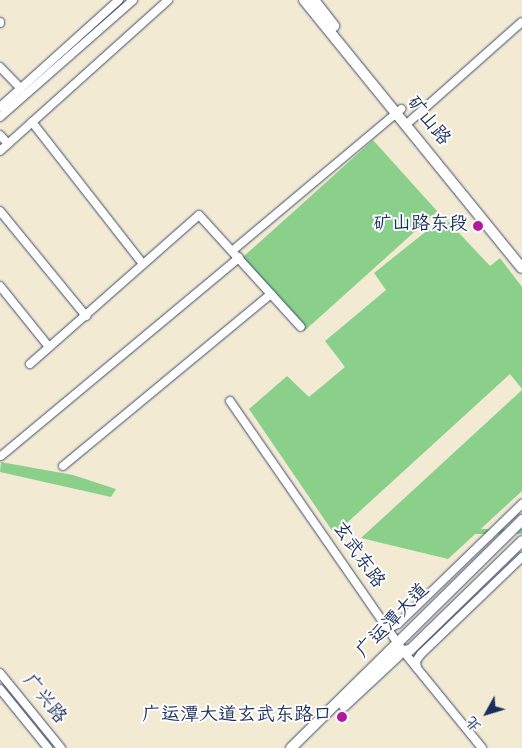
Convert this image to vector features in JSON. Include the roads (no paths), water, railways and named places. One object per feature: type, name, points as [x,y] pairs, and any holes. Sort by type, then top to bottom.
[{"type":"main road","name":"矿山路","points":[[304,0],[398,110],[410,121],[522,258]]},
{"type":"main road","name":"矿山路","points":[[314,0],[522,268]]},
{"type":"main road","name":"广运潭大道","points":[[300,748],[400,646],[472,568],[522,520]]},
{"type":"main road","name":"广运潭大道","points":[[400,646],[410,650],[522,541]]},
{"type":"main road","name":"广运潭大道","points":[[291,748],[392,651],[400,646]]},
{"type":"street","points":[[0,107],[119,0]]},
{"type":"street","points":[[0,117],[133,0]]},
{"type":"street","points":[[0,151],[168,0]]},
{"type":"street","points":[[410,121],[522,22]]},
{"type":"street","points":[[0,66],[21,89]]},
{"type":"street","points":[[232,251],[398,110]]},
{"type":"street","points":[[32,122],[143,264]]},
{"type":"street","points":[[0,135],[8,144]]},
{"type":"street","points":[[0,211],[86,316]]},
{"type":"street","points":[[30,364],[199,215],[301,327]]},
{"type":"street","points":[[1,456],[239,258]]},
{"type":"street","points":[[0,286],[49,347]]},
{"type":"street","points":[[62,466],[271,294]]},
{"type":"street","name":"玄武东路","points":[[230,401],[400,646],[482,748]]},
{"type":"street","points":[[378,614],[388,624],[396,625],[522,504]]},
{"type":"street","points":[[420,672],[416,661],[421,654],[522,557]]},
{"type":"street","points":[[444,580],[472,568]]},
{"type":"street","name":"广兴路","points":[[0,673],[61,748]]},
{"type":"street","name":"广兴路","points":[[0,689],[48,748]]},
{"type":"place","name":"矿山路东段","points":[[478,226]]},
{"type":"place","name":"广运潭大道玄武东路口","points":[[342,717]]}]
